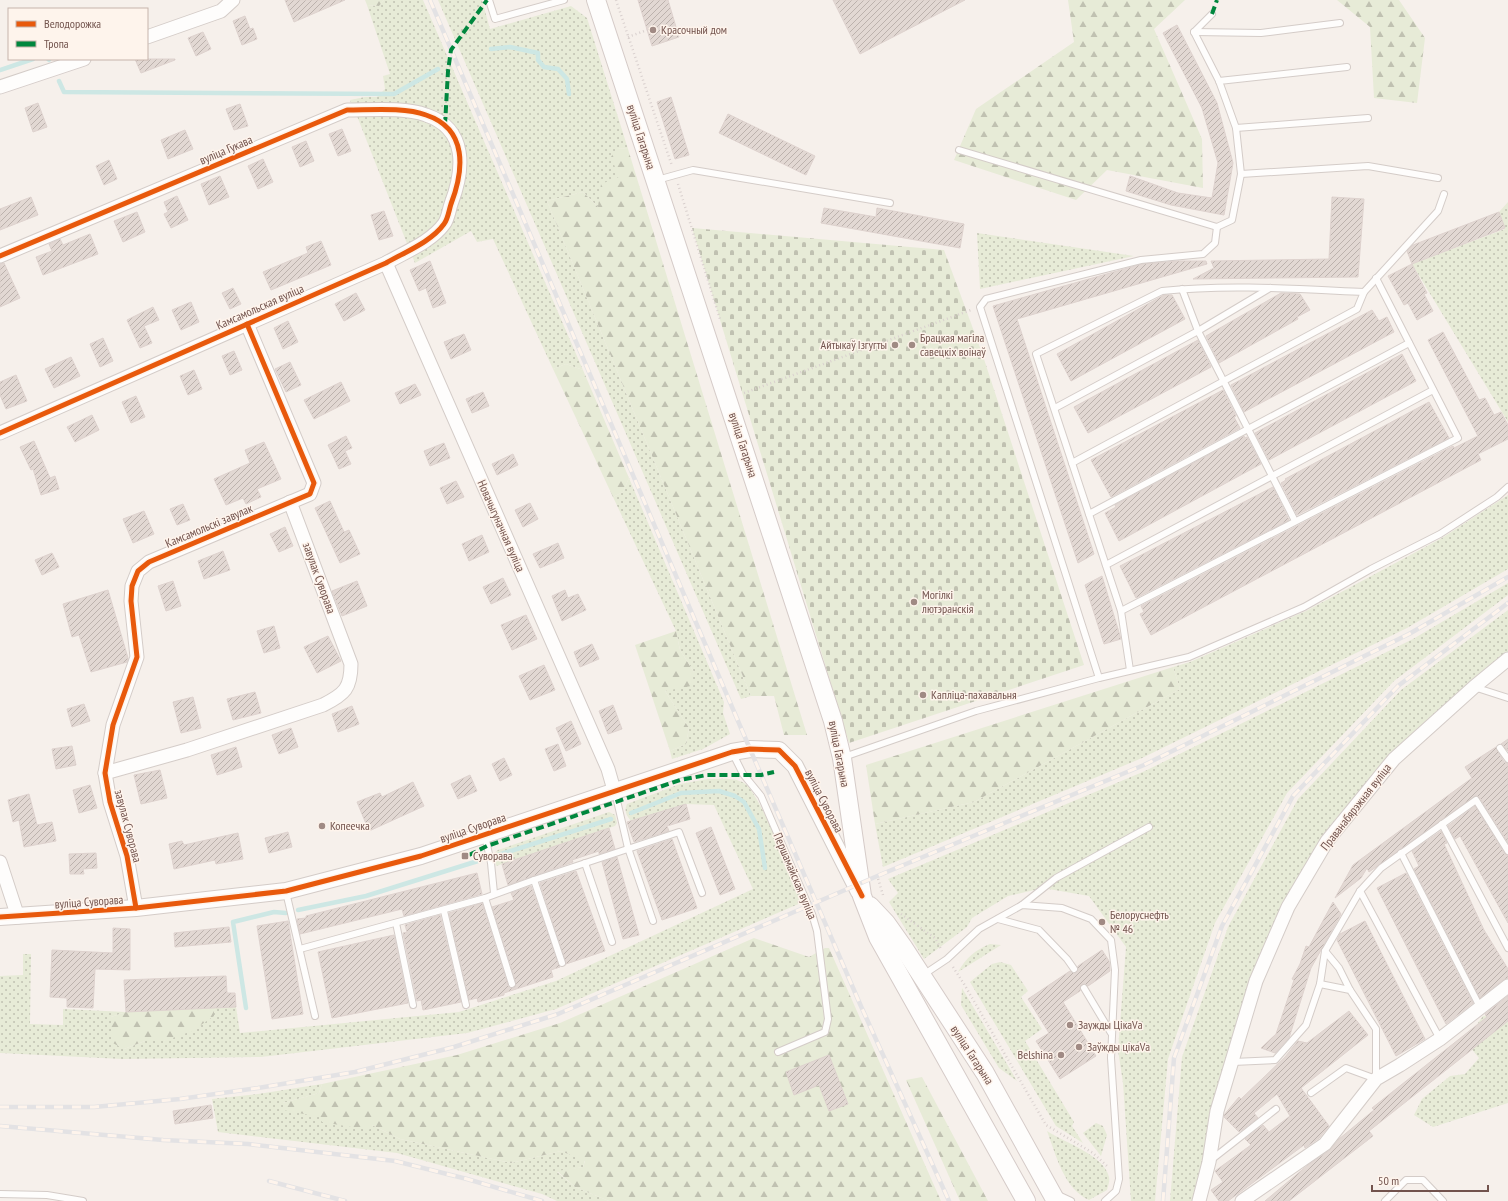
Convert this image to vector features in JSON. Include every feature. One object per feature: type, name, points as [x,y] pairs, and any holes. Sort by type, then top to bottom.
[{"type":"main road","name":"вуліца Гагарына","points":[[596,0],[833,721],[842,758],[862,896],[886,923],[978,1114],[1026,1201]]},
{"type":"main road","name":"вуліца Гагарына","points":[[914,981],[984,1073],[1054,1197]]},
{"type":"main road","points":[[978,1114],[981,1104],[986,1100],[993,1099],[1002,1104]]},
{"type":"street","points":[[148,37],[221,11],[233,0]]},
{"type":"street","points":[[0,87],[81,60]]},
{"type":"street","name":"вуліца Гукава","points":[[0,256],[347,110],[392,110],[426,114],[445,125],[457,141]]},
{"type":"street","name":"Камсамольская вуліца","points":[[0,433],[386,263],[430,238],[444,224],[458,187],[461,161],[457,141]]},
{"type":"street","name":"Новачыгуначная вуліца","points":[[386,263],[608,770],[614,790]]},
{"type":"street","name":"Камсамольскі завулак","points":[[105,773],[113,724],[136,657],[131,601],[132,586],[138,571],[149,562],[310,494],[314,483],[247,324]]},
{"type":"street","name":"завулак Суворава","points":[[136,908],[127,856],[110,802],[105,773],[187,750],[324,705],[335,699],[345,690],[351,680],[351,664],[290,502]]},
{"type":"street","name":"Праванабярэжная вуліца","points":[[1199,1201],[1209,1162],[1217,1111],[1233,1062],[1256,981],[1288,907],[1327,841],[1394,759],[1474,687],[1508,659]]},
{"type":"street","name":"вуліца Суворава","points":[[0,917],[136,908],[286,891],[421,856],[614,790],[732,752],[757,748],[779,750],[795,766],[862,896]]},
{"type":"street","points":[[0,862],[18,916]]},
{"type":"street","points":[[1242,1201],[1324,1144],[1376,1079],[1440,1039],[1481,1009],[1508,986]]},
{"type":"lane","points":[[489,0],[495,19],[561,0]]},
{"type":"lane","points":[[1194,32],[1212,14]]},
{"type":"lane","points":[[1194,32],[1261,33],[1340,23]]},
{"type":"lane","points":[[959,150],[1217,227],[1232,220],[1241,174],[1236,128],[1219,81],[1194,32]]},
{"type":"lane","points":[[1219,81],[1347,67]]},
{"type":"lane","points":[[1236,128],[1368,118]]},
{"type":"lane","points":[[1241,174],[1368,166],[1438,178]]},
{"type":"lane","points":[[656,181],[692,170],[890,203]]},
{"type":"lane","points":[[1072,463],[1358,310],[1364,292],[1438,211],[1444,194]]},
{"type":"lane","points":[[1098,678],[980,307],[986,299],[1141,260],[1203,254],[1215,243],[1217,227]]},
{"type":"lane","points":[[1121,611],[1458,438],[1376,278]]},
{"type":"lane","points":[[1130,670],[1121,611],[1036,354],[1162,291],[1182,289],[1270,288],[1364,292]]},
{"type":"lane","points":[[1055,408],[1198,330],[1270,288]]},
{"type":"lane","points":[[1182,289],[1198,330],[1295,521]]},
{"type":"lane","points":[[1089,514],[1409,343]]},
{"type":"lane","points":[[1106,565],[1433,390]]},
{"type":"lane","points":[[842,758],[976,711],[1098,678],[1189,657],[1304,607],[1440,534],[1497,497],[1508,487]]},
{"type":"lane","points":[[1474,687],[1508,698]]},
{"type":"lane","points":[[1500,748],[1508,759]]},
{"type":"lane","name":"Першамайская вуліца","points":[[732,752],[743,774],[761,796],[812,914],[817,931],[828,1019],[825,1032],[778,1052]]},
{"type":"lane","points":[[614,790],[628,848],[653,921]]},
{"type":"lane","points":[[1233,1062],[1274,1060],[1306,1024],[1320,984],[1325,951],[1360,891],[1381,868],[1476,800],[1508,850]]},
{"type":"lane","points":[[1442,824],[1508,948]]},
{"type":"lane","points":[[914,981],[946,959],[979,930],[1022,905],[1056,878],[1149,827]]},
{"type":"lane","points":[[300,949],[444,911],[628,848],[680,832],[702,893]]},
{"type":"lane","points":[[485,834],[491,862],[494,894]]},
{"type":"lane","points":[[1402,853],[1481,1009]]},
{"type":"lane","points":[[584,863],[612,942]]},
{"type":"lane","points":[[534,880],[562,963]]},
{"type":"lane","points":[[286,891],[315,1016]]},
{"type":"lane","points":[[1360,891],[1440,1039]]},
{"type":"lane","points":[[485,898],[512,984]]},
{"type":"lane","points":[[1022,905],[1062,908],[1069,910],[1091,919],[1110,940],[1115,970],[1111,1058],[1119,1179],[1116,1191],[1105,1201]]},
{"type":"lane","points":[[444,911],[466,1005]]},
{"type":"lane","points":[[998,919],[1039,930],[1067,959],[1074,969]]},
{"type":"lane","points":[[396,923],[412,1005]]},
{"type":"lane","points":[[1311,1093],[1346,1068],[1376,1079],[1376,1029],[1350,990],[1339,968],[1325,951]]},
{"type":"lane","points":[[1320,984],[1350,990]]},
{"type":"lane","points":[[1084,988],[1112,1034]]},
{"type":"lane","points":[[1209,1162],[1276,1109]]},
{"type":"lane","points":[[1385,1201],[1406,1180],[1423,1180],[1443,1201]]},
{"type":"lane","points":[[0,1194],[47,1195],[83,1201]]},
{"type":"lane","points":[[1054,1197],[1071,1201]]},
{"type":"path","points":[[616,0],[675,175],[721,321]]},
{"type":"path","points":[[628,37],[647,30]]},
{"type":"path","points":[[744,393],[980,307]]},
{"type":"path","points":[[742,386],[746,400]]},
{"type":"path","points":[[875,870],[884,897]]},
{"type":"path","points":[[899,912],[935,938],[946,959],[964,984],[1046,1125],[1093,1152],[1119,1179]]},
{"type":"green space","points":[[365,0],[384,0],[379,6],[367,5]]},
{"type":"green space","points":[[384,0],[423,0],[583,370],[566,364],[553,369],[493,239],[477,242],[471,231],[415,263],[411,253],[447,226],[461,139],[450,121],[427,109],[352,106],[350,100],[365,97],[377,97],[385,89],[383,76],[390,74],[367,5],[379,6]]},
{"type":"green space","points":[[438,0],[482,0],[490,29],[571,6],[587,18],[628,149],[617,148],[619,177],[598,207],[583,192],[547,201],[751,696],[741,699]]},
{"type":"green space","points":[[1068,0],[1185,0],[1154,29],[1202,139],[1203,188],[1107,170],[1076,200],[954,160],[976,109],[1074,42]]},
{"type":"green space","points":[[1337,0],[1399,0],[1425,38],[1417,103],[1374,98],[1370,27]]},
{"type":"green space","points":[[357,116],[392,116],[424,119],[443,128],[453,143],[457,162],[441,222],[408,246]]},
{"type":"green space","points":[[617,148],[628,149],[807,735],[784,735],[774,696],[751,696],[547,201],[583,192],[598,207],[601,184],[619,177],[611,157]]},
{"type":"green space","points":[[1508,202],[1508,422],[1412,264],[1505,229],[1499,212]]},
{"type":"green space","points":[[692,228],[944,250],[982,353],[1084,665],[849,743]]},
{"type":"green space","points":[[977,233],[1134,256],[980,289]]},
{"type":"green space","points":[[566,364],[583,370],[629,478],[623,492],[613,497],[553,369]]},
{"type":"green space","points":[[629,478],[724,702],[723,713],[730,734],[703,749],[672,759],[670,751],[686,744],[689,728],[665,691],[694,672],[680,650],[676,631],[613,497],[623,492]]},
{"type":"green space","points":[[1508,495],[1508,569],[1407,628],[1142,758],[883,867],[875,824],[974,802],[1180,689],[1173,667],[1190,662],[1306,611],[1442,538]]},
{"type":"green space","points":[[1508,583],[1508,595],[1394,681],[1287,793],[1215,923],[1168,1059],[1155,1201],[1131,1201],[1123,1083],[1118,1050],[1126,947],[1089,896],[1043,888],[1008,896],[972,918],[967,927],[924,959],[889,902],[898,893],[888,879],[1145,771],[1413,639]]},
{"type":"green space","points":[[1508,610],[1508,652],[1470,682],[1391,756],[1285,905],[1213,1112],[1194,1201],[1170,1201],[1182,1057],[1228,927],[1298,799],[1401,690]]},
{"type":"green space","points":[[676,631],[680,650],[694,672],[691,686],[665,691],[689,728],[686,744],[670,751],[635,645]]},
{"type":"green space","points":[[1173,667],[1180,689],[974,802],[875,824],[866,765]]},
{"type":"green space","points":[[708,779],[740,781],[750,790],[767,819],[803,902],[556,1009],[467,1033],[261,1057],[123,1059],[0,1053],[0,976],[23,975],[23,954],[31,954],[30,1024],[63,1025],[63,1009],[126,1012],[111,1017],[124,1049],[145,1041],[164,1041],[214,1008],[236,1007],[240,1033],[459,1012],[556,981],[753,889],[714,805],[686,804],[631,821],[627,815],[627,804],[680,784]]},
{"type":"green space","points":[[609,812],[615,815],[617,823],[615,826],[496,866],[494,853],[498,850]]},
{"type":"green space","points":[[754,938],[809,957],[825,948],[829,948],[941,1201],[609,1201],[575,1187],[557,1171],[583,1167],[585,1161],[561,1151],[511,1163],[400,1139],[372,1125],[369,1130],[322,1122],[320,1117],[283,1110],[283,1103],[319,1093],[322,1084],[457,1055],[560,1023]]},
{"type":"green space","points":[[990,944],[1001,945],[958,972],[971,955]]},
{"type":"green space","points":[[1000,962],[1011,965],[1028,991],[1021,997],[1042,1029],[1025,1041],[1074,1122],[1072,1126],[1083,1143],[1056,1126],[970,982],[992,964]]},
{"type":"green space","points":[[962,988],[1017,1081],[999,1068],[961,1005]]},
{"type":"green space","points":[[214,1008],[214,1016],[192,1031],[164,1041],[145,1041],[124,1049],[111,1042],[111,1017],[126,1012]]},
{"type":"green space","points":[[1508,1012],[1508,1103],[1433,1127],[1414,1115],[1422,1099],[1450,1076],[1465,1074],[1479,1058],[1465,1041],[1483,1016]]},
{"type":"green space","points":[[922,1077],[988,1201],[960,1201],[906,1080]]},
{"type":"green space","points":[[322,1084],[319,1093],[283,1103],[372,1125],[400,1139],[511,1163],[561,1151],[585,1160],[583,1167],[557,1172],[575,1187],[609,1201],[557,1201],[542,1194],[397,1153],[218,1132],[212,1099],[258,1094]]},
{"type":"green space","points":[[1096,1123],[1103,1126],[1107,1135],[1101,1156],[1083,1133]]},
{"type":"green space","points":[[1047,1131],[1083,1150],[1100,1162],[1106,1169],[1109,1177],[1107,1190],[1089,1200],[1080,1195],[1067,1180]]},
{"type":"building","points":[[285,0],[345,0],[294,22]]},
{"type":"building","points":[[638,0],[668,0],[679,37],[652,46]]},
{"type":"building","points":[[833,0],[965,0],[860,54]]},
{"type":"building","points":[[245,16],[250,29],[253,28],[257,39],[242,45],[233,21]]},
{"type":"building","points":[[1177,25],[1217,103],[1233,163],[1224,215],[1171,205],[1126,191],[1130,176],[1178,193],[1212,198],[1218,163],[1202,108],[1163,33]]},
{"type":"building","points":[[203,32],[211,49],[196,56],[188,38]]},
{"type":"building","points":[[175,59],[175,60],[141,73],[135,60]]},
{"type":"building","points":[[671,97],[689,155],[675,159],[657,102]]},
{"type":"building","points":[[38,103],[47,127],[33,132],[25,108]]},
{"type":"building","points":[[240,104],[248,126],[234,130],[226,109]]},
{"type":"building","points":[[728,114],[815,156],[806,175],[719,133]]},
{"type":"building","points":[[342,129],[351,151],[338,156],[329,134]]},
{"type":"building","points":[[185,130],[193,149],[168,159],[161,140]]},
{"type":"building","points":[[306,141],[314,161],[300,167],[292,147]]},
{"type":"building","points":[[263,159],[273,182],[258,189],[248,166]]},
{"type":"building","points":[[109,160],[117,179],[104,185],[96,166]]},
{"type":"building","points":[[220,176],[229,197],[209,205],[201,184]]},
{"type":"building","points":[[177,196],[188,220],[171,228],[164,214],[168,212],[164,202]]},
{"type":"building","points":[[31,197],[38,215],[0,230],[0,209]]},
{"type":"building","points":[[1332,197],[1364,199],[1358,277],[1193,279],[1214,268],[1211,261],[1329,259]]},
{"type":"building","points":[[824,208],[876,217],[877,208],[964,224],[960,248],[821,223]]},
{"type":"building","points":[[384,211],[393,236],[379,240],[371,215]]},
{"type":"building","points":[[137,212],[145,232],[123,242],[114,221]]},
{"type":"building","points":[[1499,212],[1505,228],[1412,264],[1407,251],[1413,245]]},
{"type":"building","points":[[90,234],[98,254],[43,275],[36,257],[52,251],[49,244],[60,239],[63,245]]},
{"type":"building","points":[[321,241],[331,265],[271,290],[263,272],[308,253],[306,247]]},
{"type":"building","points":[[430,261],[446,303],[433,308],[426,288],[419,291],[410,270]]},
{"type":"building","points":[[1178,261],[1206,261],[1207,264],[1017,319],[1094,554],[1078,563],[993,306],[1142,264]]},
{"type":"building","points":[[4,263],[20,298],[0,307],[0,264]]},
{"type":"building","points":[[1412,264],[1427,293],[1424,294],[1433,311],[1417,320],[1408,303],[1404,305],[1388,276]]},
{"type":"building","points":[[233,288],[241,304],[230,309],[222,293]]},
{"type":"building","points":[[356,293],[365,310],[344,321],[335,304]]},
{"type":"building","points":[[1281,293],[1300,294],[1310,310],[1297,317],[1298,319],[1219,363],[1206,336]]},
{"type":"building","points":[[1164,295],[1172,295],[1185,319],[1071,381],[1057,354]]},
{"type":"building","points":[[191,302],[199,322],[181,330],[172,310]]},
{"type":"building","points":[[153,307],[159,320],[144,326],[152,343],[140,348],[127,320]]},
{"type":"building","points":[[1372,310],[1379,321],[1387,317],[1394,332],[1244,412],[1231,385]]},
{"type":"building","points":[[288,321],[298,342],[283,349],[274,328]]},
{"type":"building","points":[[1443,332],[1479,400],[1485,398],[1494,415],[1501,412],[1508,425],[1508,439],[1478,454],[1481,460],[1151,635],[1140,614],[1144,612],[1141,606],[1453,446],[1454,448],[1478,436],[1428,340]]},
{"type":"building","points":[[464,334],[471,350],[451,359],[444,342]]},
{"type":"building","points":[[103,338],[113,361],[100,367],[90,344]]},
{"type":"building","points":[[1198,340],[1211,367],[1088,433],[1074,407]]},
{"type":"building","points":[[234,351],[242,370],[230,375],[222,356]]},
{"type":"building","points":[[1402,354],[1416,381],[1269,460],[1255,433]]},
{"type":"building","points":[[71,357],[80,376],[54,388],[45,369]]},
{"type":"building","points":[[290,362],[301,385],[286,392],[275,369]]},
{"type":"building","points":[[194,370],[202,389],[188,395],[180,376]]},
{"type":"building","points":[[16,375],[27,401],[6,409],[0,395],[0,382]]},
{"type":"building","points":[[341,382],[350,401],[314,419],[304,400]]},
{"type":"building","points":[[415,384],[421,395],[400,404],[395,393]]},
{"type":"building","points":[[1223,390],[1236,416],[1234,417],[1240,428],[1111,497],[1091,460]]},
{"type":"building","points":[[483,392],[489,406],[472,413],[466,399]]},
{"type":"building","points":[[136,396],[145,417],[131,423],[122,402]]},
{"type":"building","points":[[1429,402],[1449,438],[1297,515],[1281,483],[1286,480],[1285,479]]},
{"type":"building","points":[[92,415],[99,430],[75,442],[67,427]]},
{"type":"building","points":[[346,436],[352,448],[345,451],[351,464],[339,469],[328,445]]},
{"type":"building","points":[[1244,436],[1245,438],[1247,437],[1261,464],[1119,541],[1105,513],[1116,507],[1115,505]]},
{"type":"building","points":[[34,441],[50,478],[55,476],[59,489],[41,495],[33,469],[31,470],[20,447]]},
{"type":"building","points":[[264,442],[281,479],[257,489],[261,497],[246,504],[243,498],[226,505],[214,479],[250,463],[245,450]]},
{"type":"building","points":[[444,443],[450,458],[430,466],[424,451]]},
{"type":"building","points":[[513,454],[518,465],[497,475],[492,464]]},
{"type":"building","points":[[456,481],[464,497],[447,504],[440,488]]},
{"type":"building","points":[[1273,487],[1289,520],[1136,598],[1120,566]]},
{"type":"building","points":[[330,501],[344,532],[349,530],[360,554],[340,563],[315,508]]},
{"type":"building","points":[[530,503],[538,519],[523,527],[515,510]]},
{"type":"building","points":[[183,504],[190,520],[177,525],[170,509]]},
{"type":"building","points":[[144,511],[154,534],[133,543],[123,519]]},
{"type":"building","points":[[285,527],[293,546],[279,552],[270,534]]},
{"type":"building","points":[[482,535],[489,552],[469,561],[462,544]]},
{"type":"building","points":[[558,543],[564,558],[540,568],[533,554]]},
{"type":"building","points":[[223,551],[230,570],[204,579],[198,561]]},
{"type":"building","points":[[52,553],[59,567],[42,575],[35,560]]},
{"type":"building","points":[[1102,576],[1121,639],[1104,644],[1085,585]]},
{"type":"building","points":[[503,578],[511,595],[491,604],[483,587]]},
{"type":"building","points":[[173,581],[181,606],[166,611],[158,586]]},
{"type":"building","points":[[357,581],[367,606],[342,616],[332,591]]},
{"type":"building","points":[[108,590],[128,658],[127,662],[91,672],[79,635],[72,637],[63,604]]},
{"type":"building","points":[[565,590],[568,598],[578,594],[586,610],[562,621],[552,596]]},
{"type":"building","points":[[526,615],[537,639],[512,650],[501,625]]},
{"type":"building","points":[[274,626],[280,648],[264,653],[257,631]]},
{"type":"building","points":[[328,636],[341,661],[317,673],[304,647]]},
{"type":"building","points":[[592,644],[599,659],[580,667],[574,652]]},
{"type":"building","points":[[544,665],[555,690],[530,700],[519,676]]},
{"type":"building","points":[[255,692],[261,713],[233,720],[227,699]]},
{"type":"building","points":[[193,697],[201,728],[181,733],[173,702]]},
{"type":"building","points":[[84,704],[90,721],[72,727],[67,709]]},
{"type":"building","points":[[613,705],[622,729],[608,734],[599,711]]},
{"type":"building","points":[[352,706],[359,724],[338,732],[332,714]]},
{"type":"building","points":[[571,721],[581,744],[566,751],[556,728]]},
{"type":"building","points":[[291,728],[298,747],[279,754],[272,735]]},
{"type":"building","points":[[1508,739],[1508,751],[1501,744]]},
{"type":"building","points":[[558,744],[566,766],[554,771],[545,749]]},
{"type":"building","points":[[72,746],[76,765],[56,769],[52,749]]},
{"type":"building","points":[[236,747],[242,767],[217,775],[211,755]]},
{"type":"building","points":[[1496,747],[1504,762],[1508,763],[1508,843],[1480,798],[1475,796],[1369,872],[1367,868],[1361,878],[1335,898],[1353,865],[1472,778],[1465,767]]},
{"type":"building","points":[[504,758],[512,775],[500,781],[492,764]]},
{"type":"building","points":[[160,770],[167,798],[141,804],[134,775]]},
{"type":"building","points":[[470,775],[477,791],[458,799],[451,784]]},
{"type":"building","points":[[413,782],[424,806],[369,831],[357,802],[380,793],[382,797]]},
{"type":"building","points":[[90,785],[97,808],[79,813],[73,790]]},
{"type":"building","points":[[29,794],[37,825],[52,822],[56,841],[24,847],[19,820],[13,822],[8,800]]},
{"type":"building","points":[[686,804],[690,819],[667,826],[669,831],[634,842],[627,822]]},
{"type":"building","points":[[1475,806],[1504,853],[1508,855],[1508,923],[1460,836],[1455,839],[1448,826]]},
{"type":"building","points":[[711,827],[735,889],[720,895],[696,833]]},
{"type":"building","points":[[609,828],[615,849],[599,854],[599,851],[572,860],[573,862],[508,885],[502,864]]},
{"type":"building","points":[[1441,831],[1447,843],[1444,844],[1484,930],[1508,969],[1508,978],[1503,980],[1480,998],[1414,869],[1419,866],[1412,851]]},
{"type":"building","points":[[288,832],[292,847],[269,853],[265,838]]},
{"type":"building","points":[[238,833],[243,859],[216,864],[215,860],[174,869],[169,844],[182,841],[184,845]]},
{"type":"building","points":[[672,839],[697,908],[662,920],[637,851]]},
{"type":"building","points":[[96,853],[97,868],[83,869],[84,874],[70,874],[69,854]]},
{"type":"building","points":[[617,857],[639,935],[623,939],[602,862]]},
{"type":"building","points":[[576,871],[605,951],[566,964],[540,883]]},
{"type":"building","points":[[477,873],[482,894],[404,916],[402,909],[300,934],[297,919],[306,918],[306,916]]},
{"type":"building","points":[[1406,873],[1473,1003],[1446,1024],[1377,888]]},
{"type":"building","points":[[531,886],[560,967],[551,970],[553,977],[504,993],[504,995],[478,1002],[477,998],[469,1000],[449,913],[482,903],[508,985],[511,988],[514,988],[516,983],[492,907],[514,900],[511,893]]},
{"type":"building","points":[[1333,902],[1341,914],[1311,968],[1289,1038],[1275,1053],[1261,1048],[1276,1034],[1294,980],[1292,979],[1300,964],[1306,946],[1309,947]]},
{"type":"building","points":[[440,915],[461,1002],[423,1010],[421,1000],[417,1001],[403,933],[407,932],[405,925]]},
{"type":"building","points":[[288,921],[303,1014],[272,1019],[257,926]]},
{"type":"building","points":[[1365,921],[1425,1039],[1396,1056],[1337,940],[1340,934]]},
{"type":"building","points":[[229,927],[231,942],[175,947],[174,933]]},
{"type":"building","points":[[113,928],[130,929],[130,970],[95,969],[93,1008],[67,1007],[67,998],[50,997],[52,950],[113,953]]},
{"type":"building","points":[[394,935],[408,1003],[332,1018],[318,952]]},
{"type":"building","points":[[1102,950],[1109,961],[1110,971],[1088,986],[1081,984],[1080,991],[1063,1002],[1096,1056],[1060,1079],[1036,1041],[1049,1033],[1028,999],[1070,971],[1076,973],[1078,966]]},
{"type":"building","points":[[226,976],[227,993],[235,993],[236,1007],[126,1012],[124,980]]},
{"type":"building","points":[[1508,996],[1508,1021],[1369,1131],[1373,1136],[1289,1201],[1265,1201],[1308,1165],[1330,1150],[1339,1139],[1374,1110],[1372,1108],[1487,1017],[1485,1014]]},
{"type":"building","points":[[1349,1011],[1368,1035],[1301,1088],[1329,1126],[1319,1138],[1305,1148],[1304,1145],[1228,1201],[1219,1201],[1211,1190],[1223,1182],[1215,1171],[1251,1145],[1245,1139],[1263,1125],[1269,1132],[1290,1116],[1277,1094],[1254,1113],[1258,1118],[1239,1132],[1224,1117],[1224,1115],[1239,1097],[1241,1099],[1285,1057],[1298,1041],[1307,1043]]},
{"type":"building","points":[[829,1055],[848,1104],[829,1111],[819,1085],[794,1095],[786,1072]]},
{"type":"building","points":[[211,1105],[213,1118],[175,1124],[173,1111]]},
{"type":"waterway","points":[[491,49],[510,47],[538,53],[538,60],[544,67],[558,69],[567,79],[569,94]]},
{"type":"waterway","points":[[0,70],[30,60]]},
{"type":"waterway","points":[[59,81],[64,92],[394,94],[438,69]]},
{"type":"waterway","points":[[631,813],[681,793],[719,791],[735,796],[744,802],[759,829],[765,868]]},
{"type":"waterway","points":[[498,855],[611,819]]},
{"type":"waterway","points":[[298,910],[366,896],[481,860]]},
{"type":"waterway","points":[[246,1008],[233,922],[274,912],[286,913]]},
{"type":"railway","points":[[430,0],[860,1004],[949,1201]]},
{"type":"railway","points":[[0,1107],[94,1107],[180,1099],[355,1072],[454,1047],[558,1014],[882,874],[1144,765],[1409,634],[1508,577]]},
{"type":"railway","points":[[1163,1201],[1174,1058],[1222,926],[1293,796],[1398,686],[1508,603]]},
{"type":"railway","points":[[0,1126],[163,1140],[248,1144],[395,1161],[467,1179],[542,1201]]},
{"type":"railway","points":[[269,1181],[345,1201]]},
{"type":"marked path","points":[[445,125],[448,71],[451,50],[487,0]]},
{"type":"marked path","points":[[1212,14],[1217,0]]},
{"type":"marked path","points":[[469,855],[487,846],[680,780],[707,775],[761,775],[774,772]]},
{"type":"cycle path","points":[[0,256],[347,110],[377,109],[418,112],[440,121],[456,140],[459,152],[460,165],[458,178],[446,220],[439,230],[417,246],[386,263],[0,433]]},
{"type":"cycle path","points":[[136,908],[127,856],[110,802],[105,773],[113,725],[137,657],[131,601],[132,586],[138,571],[149,562],[310,494],[314,483],[247,324]]},
{"type":"cycle path","points":[[0,917],[136,908],[286,891],[421,856],[732,752],[750,749],[779,750],[795,766],[862,896]]},
{"type":"place","name":"Красочный дом","points":[[653,30]]},
{"type":"place","name":"Айтыкаў Ізгугты","points":[[895,345]]},
{"type":"place","name":"Брацкая магіла савецкіх воінаў","points":[[912,345]]},
{"type":"place","name":"Могілкі лютэранскія","points":[[914,602]]},
{"type":"place","name":"Капліца-пахавальня","points":[[923,695]]},
{"type":"place","name":"Копеечка","points":[[322,826]]},
{"type":"place","name":"Суворава","points":[[465,856]]},
{"type":"place","name":"Белоруснефть № 46","points":[[1102,922]]},
{"type":"place","name":"Заужды ЦікаVа","points":[[1070,1025]]},
{"type":"place","name":"Заўжды цікаVа","points":[[1079,1047]]},
{"type":"place","name":"Belshina","points":[[1061,1055]]}]
